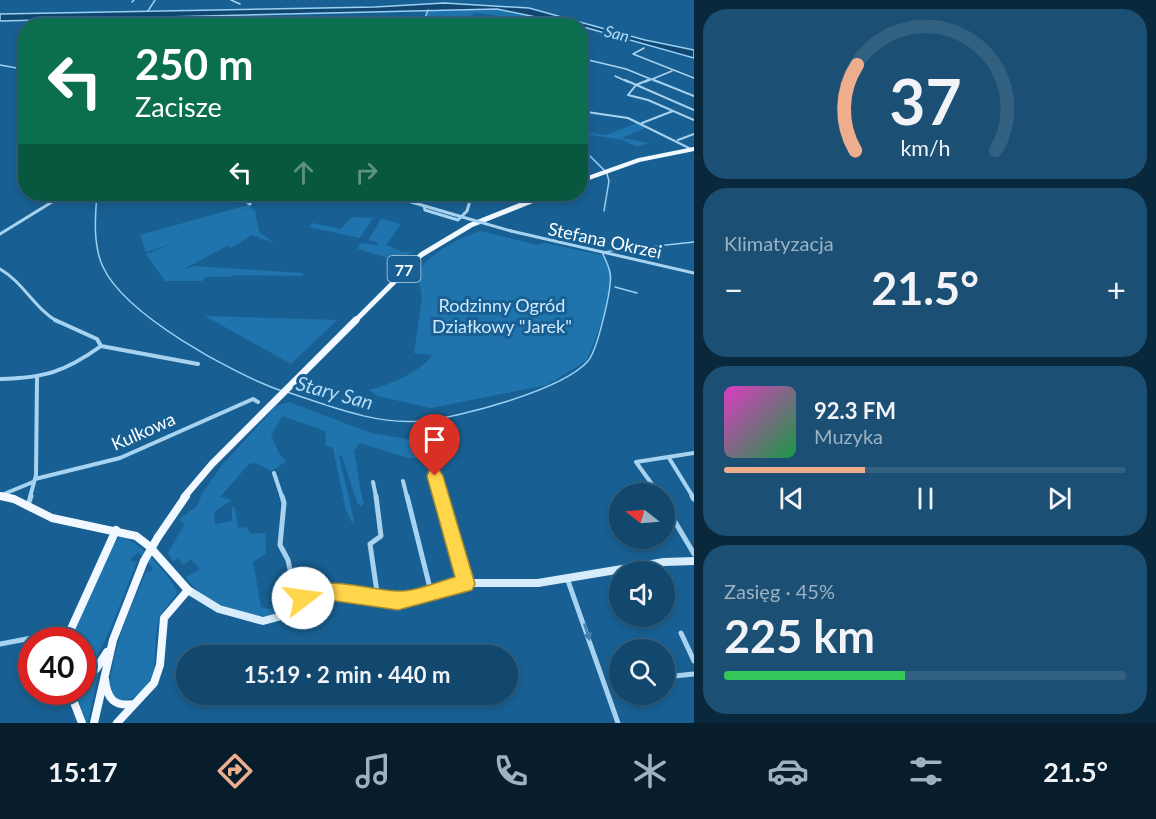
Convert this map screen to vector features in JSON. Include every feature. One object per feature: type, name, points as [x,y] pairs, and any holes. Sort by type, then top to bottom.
[{"type":"main road","points":[[588,178],[651,157],[692,150]]},
{"type":"main road","name":"77","points":[[96,668],[113,640],[144,561],[197,481],[275,399],[421,255],[471,225],[531,201]]},
{"type":"main road","points":[[1,496],[52,518],[133,534],[147,544],[188,590],[164,618],[158,675],[147,693],[117,723]]},
{"type":"main road","points":[[72,627],[116,530]]},
{"type":"main road","points":[[93,723],[113,640]]},
{"type":"main road","points":[[105,669],[109,700],[117,706],[135,704]]},
{"type":"main road","points":[[75,705],[82,723]]},
{"type":"street","points":[[231,0],[240,4]]},
{"type":"street","points":[[644,48],[633,54],[694,78]]},
{"type":"street","points":[[588,60],[616,66],[694,96]]},
{"type":"street","points":[[672,71],[636,85],[628,95],[694,120]]},
{"type":"street","points":[[615,76],[694,110]]},
{"type":"street","points":[[641,124],[673,111]]},
{"type":"street","points":[[588,112],[623,117],[692,150]]},
{"type":"street","points":[[677,141],[694,134]]},
{"type":"street","points":[[0,234],[54,201]]},
{"type":"street","points":[[246,201],[250,204]]},
{"type":"street","points":[[407,201],[424,206],[425,210],[458,220],[467,211],[470,201]]},
{"type":"street","name":"Stefana Okrzei","points":[[424,206],[511,231],[694,273]]},
{"type":"street","points":[[0,269],[18,284],[36,306],[61,324],[97,339],[100,346]]},
{"type":"street","points":[[0,379],[37,378],[80,361],[100,346],[198,364]]},
{"type":"street","points":[[27,506],[34,480],[37,378]]},
{"type":"street","name":"Kulkowa","points":[[34,480],[120,458],[253,399],[258,402]]},
{"type":"street","points":[[651,483],[636,462],[694,453]]},
{"type":"street","points":[[669,458],[694,499]]},
{"type":"street","points":[[274,473],[284,503],[280,545],[288,560],[293,584],[305,597]]},
{"type":"street","points":[[435,476],[466,584]]},
{"type":"street","points":[[1,496],[34,480]]},
{"type":"street","points":[[403,481],[432,593]]},
{"type":"street","points":[[373,482],[382,530],[381,536],[370,544],[378,600]]},
{"type":"street","points":[[675,522],[694,554]]},
{"type":"street","points":[[188,590],[215,608],[256,621],[278,617],[305,597],[329,591],[378,600],[406,600],[466,584],[538,583],[678,560],[694,561]]},
{"type":"street","points":[[567,577],[618,723]]},
{"type":"street","points":[[681,633],[694,661]]},
{"type":"street","points":[[0,644],[18,641]]},
{"type":"street","points":[[675,676],[694,674]]},
{"type":"green space","points":[[429,9],[497,9],[533,15],[530,18],[513,18],[475,13],[468,18],[425,18]]},
{"type":"green space","points":[[637,123],[645,128],[622,138],[650,143],[637,147],[623,140],[588,133],[606,135]]},
{"type":"green space","points":[[248,205],[255,211],[259,232],[274,243],[252,235],[231,248],[227,246],[178,272],[194,266],[302,273],[304,276],[234,275],[206,277],[202,281],[165,281],[146,254],[175,243],[146,252],[140,235]]},
{"type":"green space","points":[[352,217],[373,218],[360,238],[309,227],[312,223],[341,229]]},
{"type":"green space","points":[[381,219],[401,224],[386,245],[402,252],[414,251],[397,261],[358,249],[360,243],[377,245],[378,242],[368,240]]},
{"type":"green space","name":"Rodzinny Ogród Działkowy \"Jarek\"","points":[[480,231],[537,245],[545,243],[605,256],[612,275],[604,314],[586,361],[547,385],[431,408],[377,396],[369,390],[404,377],[419,368],[433,355],[414,353],[422,298],[417,271],[446,247]]},
{"type":"green space","points":[[205,316],[337,320],[291,364]]},
{"type":"green space","points":[[289,402],[371,433],[432,443],[435,450],[428,459],[408,458],[360,443],[354,451],[364,503],[361,507],[357,502],[342,456],[339,456],[354,520],[353,525],[346,510],[333,448],[325,445],[326,431],[282,416],[271,436],[280,455],[286,461],[272,471],[255,463],[249,464],[220,497],[232,500],[214,512],[215,524],[232,521],[232,506],[235,508],[238,528],[246,527],[251,534],[265,533],[266,553],[253,562],[261,607],[270,609],[299,595],[277,613],[259,616],[223,605],[200,592],[186,577],[200,569],[191,559],[184,565],[178,558],[173,562],[168,553],[185,523],[178,520],[197,506],[203,492],[223,464],[276,406]]},
{"type":"green space","points":[[120,537],[127,539],[144,551],[169,578],[177,593],[162,612],[159,620],[150,682],[144,691],[133,698],[117,701],[110,690],[118,645],[146,572],[152,571],[152,567],[138,552],[130,560],[137,562],[106,640],[96,657],[96,627],[75,627],[115,541]]},
{"type":"green space","points":[[80,705],[92,705],[87,723]]},
{"type":"water","points":[[444,3],[529,8],[565,18],[541,18],[497,9],[124,18],[18,18],[18,21],[0,21],[0,14],[375,7]]},
{"type":"water","name":"San","points":[[588,24],[645,40],[694,50],[694,58],[588,28]]},
{"type":"waterway","points":[[148,11],[155,0]]},
{"type":"waterway","points":[[425,18],[428,10]]},
{"type":"waterway","name":"Stary San","points":[[0,65],[18,68]]},
{"type":"waterway","points":[[588,154],[604,170]]},
{"type":"waterway","points":[[604,211],[609,181],[607,174]]},
{"type":"waterway","name":"Stary San","points":[[96,201],[96,241],[100,259],[115,285],[133,304],[182,341],[236,371],[282,391]]},
{"type":"waterway","name":"Stary San","points":[[287,392],[353,413],[404,421],[438,419],[509,401],[534,392],[575,372],[592,355],[604,318],[609,291],[610,273],[602,252],[694,242]]},
{"type":"waterway","points":[[615,287],[637,293]]},
{"type":"route","points":[[303,598],[315,592],[334,591],[378,600],[406,600],[466,584],[435,476]]}]
